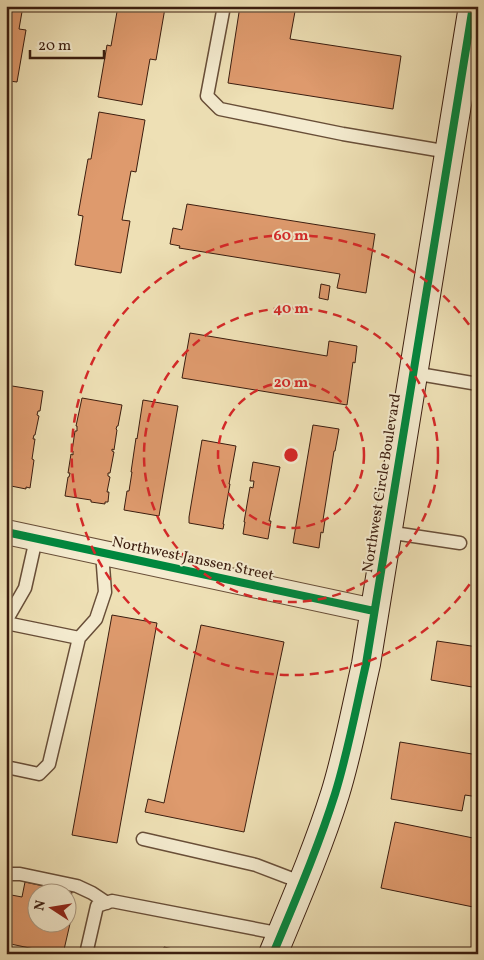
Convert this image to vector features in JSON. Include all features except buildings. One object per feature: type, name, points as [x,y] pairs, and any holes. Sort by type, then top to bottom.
[{"type":"main road","name":"Northwest Circle Boulevard","points":[[277,944],[335,793],[351,733],[366,664],[472,6]]},
{"type":"street","name":"Northwest Janssen Street","points":[[6,532],[374,611]]},
{"type":"lane","points":[[224,6],[207,96],[220,109],[343,134],[449,152]]},
{"type":"lane","points":[[413,372],[478,384]]},
{"type":"lane","points":[[387,532],[460,543]]},
{"type":"lane","points":[[36,539],[25,588],[6,622],[79,638]]},
{"type":"lane","points":[[6,768],[39,774],[49,764],[79,638],[96,619],[105,592],[102,553]]},
{"type":"lane","points":[[143,839],[256,865],[302,882]]},
{"type":"lane","points":[[6,874],[20,874],[77,886],[107,903]]},
{"type":"lane","points":[[86,954],[97,906],[112,901],[277,944]]},
{"type":"cycle path","points":[[273,954],[314,854],[335,794],[348,746],[366,664],[473,6]]},
{"type":"cycle path","points":[[6,532],[374,611]]}]
